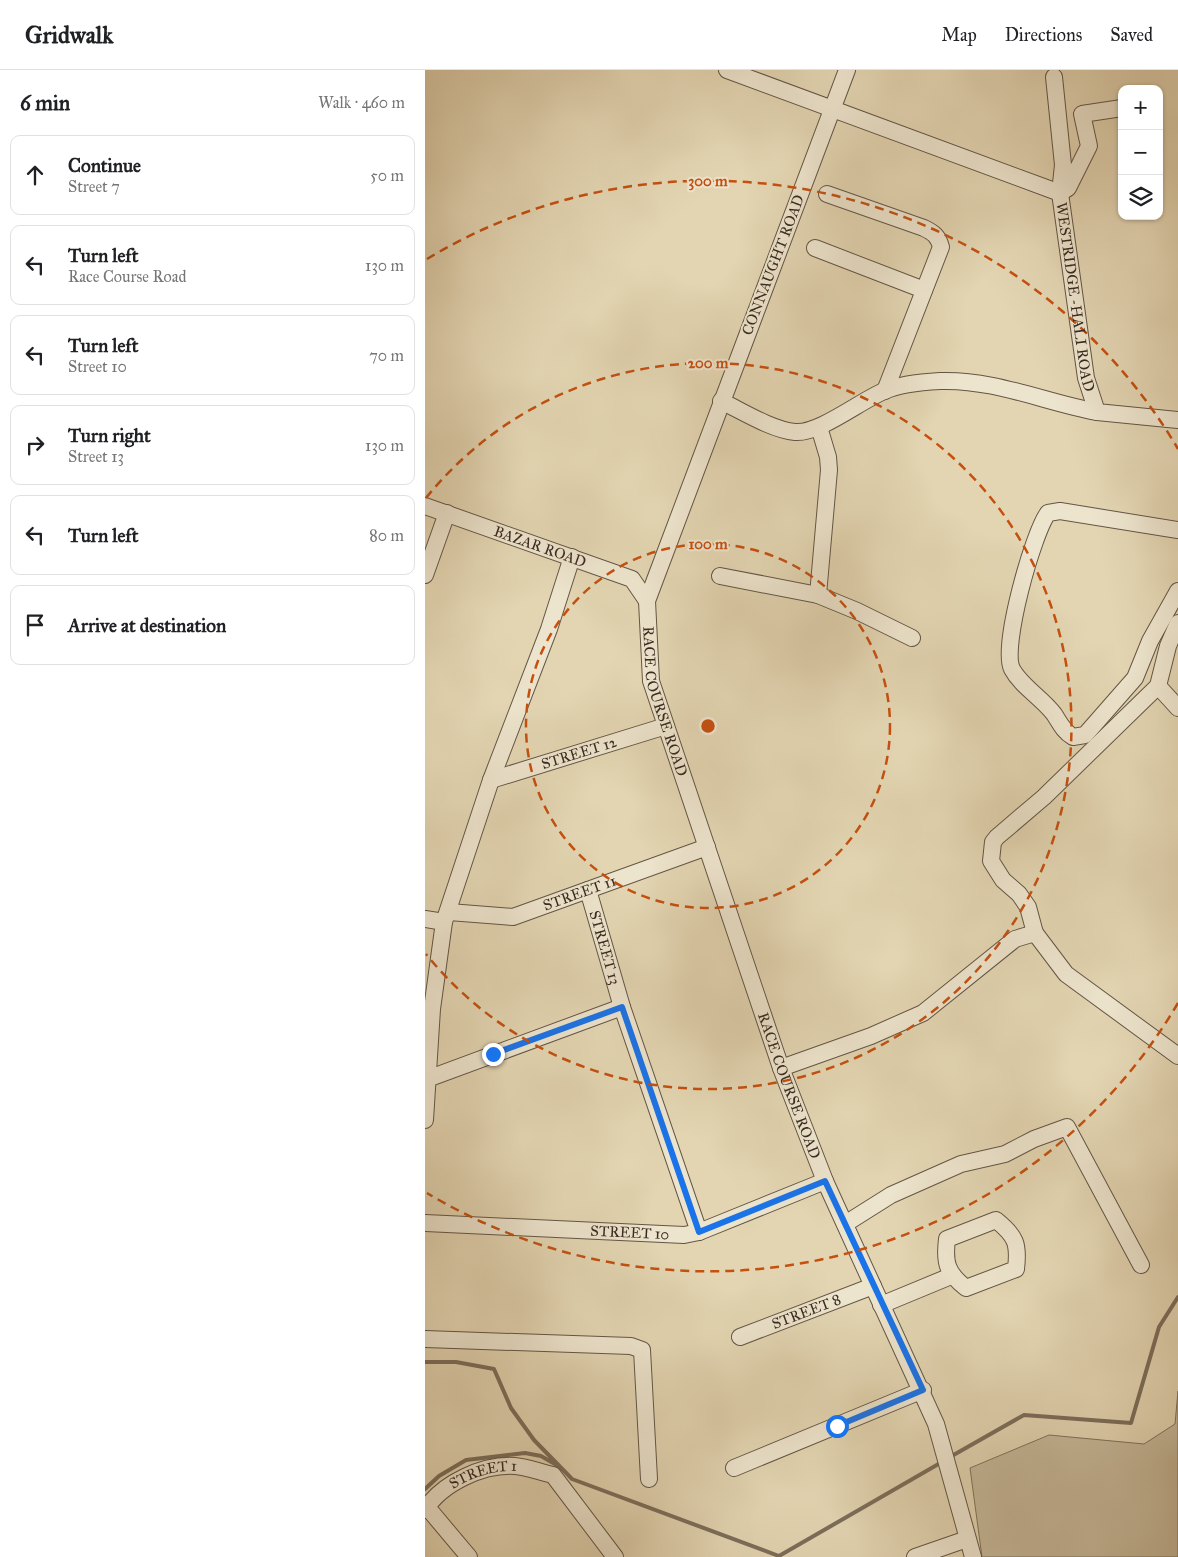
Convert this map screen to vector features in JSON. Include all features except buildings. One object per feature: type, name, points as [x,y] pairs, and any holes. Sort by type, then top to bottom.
[{"type":"street","name":"WESTRIDGE -HALI ROAD","points":[[727,70],[1060,193],[1086,378],[1097,412],[1178,420]]},
{"type":"street","name":"CONNAUGHT ROAD","points":[[647,601],[847,70]]},
{"type":"street","points":[[1054,77],[1063,165],[1060,193]]},
{"type":"street","points":[[1060,193],[1068,188],[1089,146],[1083,114],[1118,109]]},
{"type":"street","points":[[827,194],[935,234],[941,247],[885,391]]},
{"type":"street","points":[[815,248],[924,290]]},
{"type":"street","points":[[721,401],[766,423],[795,432],[819,427],[885,391],[941,381],[1006,388],[1062,406],[1097,412]]},
{"type":"street","points":[[818,595],[829,470],[828,457],[819,427]]},
{"type":"street","name":"BAZAR ROAD","points":[[425,506],[632,579],[647,601]]},
{"type":"street","points":[[1178,530],[1060,511],[1048,513],[1042,520],[1029,557],[1014,618],[1009,657],[1012,668],[1053,714],[1063,729],[1073,737],[1085,735],[1135,678],[1150,641],[1178,591]]},
{"type":"street","points":[[425,576],[447,513]]},
{"type":"street","points":[[425,1120],[432,1009],[447,917],[491,780],[549,629],[572,557]]},
{"type":"street","points":[[720,576],[818,595],[857,611],[912,638]]},
{"type":"street","name":"RACE COURSE ROAD","points":[[647,601],[651,681],[781,1068],[825,1181],[881,1304],[923,1390],[947,1459],[973,1557]]},
{"type":"street","points":[[1178,623],[1168,646],[1158,686],[1044,797],[997,837],[993,842],[991,861],[1003,880],[1019,894],[1029,908],[1035,933],[1066,974],[1178,1056]]},
{"type":"street","points":[[1158,686],[1178,708]]},
{"type":"street","name":"STREET 12","points":[[491,780],[666,726]]},
{"type":"street","name":"STREET 11","points":[[425,919],[513,917],[707,847]]},
{"type":"street","name":"STREET 13","points":[[588,890],[622,1007],[699,1232]]},
{"type":"street","points":[[781,1068],[871,1036],[923,1012],[1015,940],[1035,933]]},
{"type":"street","points":[[426,1086],[622,1007]]},
{"type":"street","points":[[845,1224],[891,1195],[961,1164],[1005,1154],[1034,1139],[1067,1128],[1141,1265]]},
{"type":"street","name":"STREET 10","points":[[425,1223],[684,1236],[699,1232],[825,1181]]},
{"type":"street","points":[[996,1220],[1011,1232],[1019,1250],[1016,1269],[966,1288],[951,1276],[945,1255],[947,1239],[996,1220]]},
{"type":"street","points":[[881,1304],[951,1276]]},
{"type":"street","name":"STREET 8","points":[[740,1337],[873,1286]]},
{"type":"street","points":[[425,1338],[631,1346],[642,1350],[649,1479]]},
{"type":"street","points":[[733,1468],[923,1390]]},
{"type":"street","name":"STREET 1","points":[[426,1509],[447,1486],[485,1469],[514,1466],[553,1475],[615,1557]]},
{"type":"street","points":[[426,1509],[469,1557]]},
{"type":"street","points":[[915,1557],[967,1538]]},
{"type":"shaded area","points":[[1178,1391],[1178,1557],[982,1557],[970,1468],[1049,1435],[1144,1444],[1175,1424]]},
{"type":"waterway","points":[[950,1457],[1024,1415],[1131,1423],[1159,1327],[1178,1297]]},
{"type":"waterway","points":[[425,1362],[456,1362],[494,1369],[511,1408],[534,1440],[572,1479],[779,1556],[942,1462]]},
{"type":"waterway","points":[[425,1489],[439,1476],[466,1460],[525,1453],[541,1456],[560,1467]]},
{"type":"route","points":[[493,1054],[622,1007],[699,1232],[825,1181],[923,1390],[837,1426]]}]
